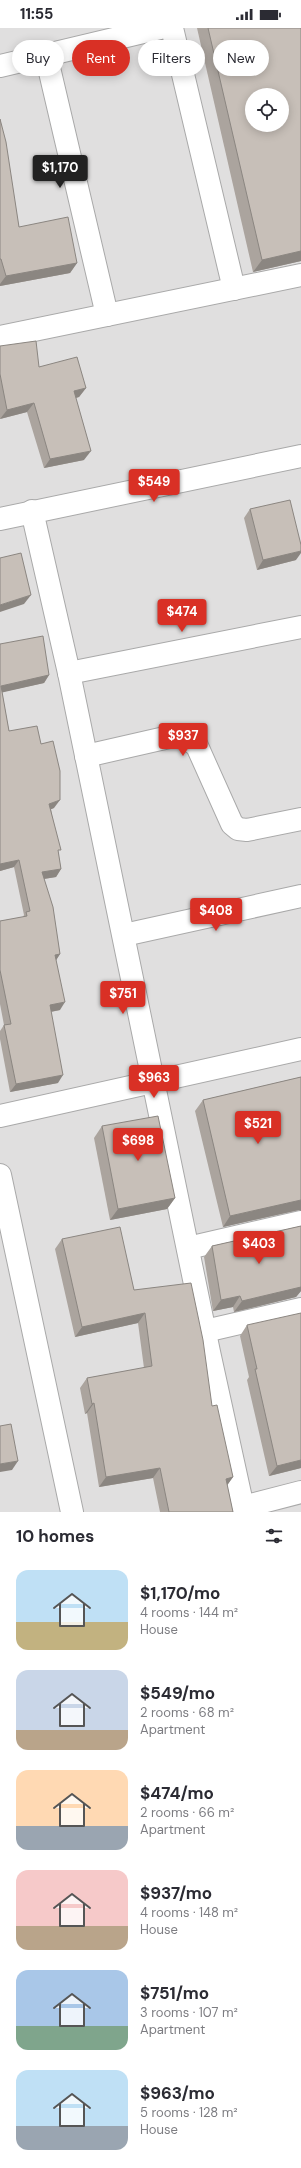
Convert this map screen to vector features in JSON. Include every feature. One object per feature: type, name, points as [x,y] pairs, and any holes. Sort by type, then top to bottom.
[{"type":"street","points":[[64,49],[112,34],[160,28]]},
{"type":"street","points":[[172,28],[234,289]]},
{"type":"street","points":[[0,66],[12,63]]},
{"type":"street","points":[[51,76],[106,316]]},
{"type":"street","points":[[0,337],[301,275]]},
{"type":"street","points":[[0,519],[32,511],[301,456]]},
{"type":"street","points":[[32,511],[69,673],[205,1331],[244,1510],[301,1492]]},
{"type":"street","points":[[69,673],[301,627]]},
{"type":"street","points":[[86,756],[178,735],[188,739],[197,746],[232,824],[238,829],[247,830],[301,819]]},
{"type":"street","points":[[124,935],[301,896]]},
{"type":"street","points":[[0,1116],[301,1049]]},
{"type":"street","points":[[0,1175],[72,1512]]},
{"type":"street","points":[[188,1248],[301,1222]]},
{"type":"street","points":[[205,1331],[301,1309]]},
{"type":"shaded area","points":[[0,28],[301,28],[301,1512],[0,1512]]},
{"type":"building","points":[[208,28],[301,28],[301,251],[262,260],[219,76],[269,76],[269,40],[213,40],[213,49]]},
{"type":"building","points":[[0,119],[6,142],[19,227],[68,217],[77,263],[6,276],[0,259]]},
{"type":"building","points":[[36,341],[39,367],[77,357],[86,388],[74,391],[91,451],[50,459],[34,403],[7,410],[0,374],[0,346]]},
{"type":"building","points":[[290,500],[301,545],[301,551],[263,560],[250,509]]},
{"type":"building","points":[[21,553],[31,595],[0,605],[0,558]]},
{"type":"building","points":[[43,636],[49,675],[1,686],[9,731],[37,726],[41,744],[53,741],[60,771],[60,800],[49,804],[61,850],[58,850],[61,869],[42,872],[53,907],[60,954],[55,955],[65,1002],[50,1005],[63,1075],[16,1084],[4,1025],[11,1024],[0,970],[0,921],[27,916],[26,912],[30,911],[19,860],[0,864],[0,644]]},
{"type":"building","points":[[301,1077],[301,1200],[230,1216],[203,1100]]},
{"type":"building","points":[[158,1116],[175,1198],[118,1209],[102,1126]]},
{"type":"building","points":[[301,1226],[301,1287],[242,1301],[240,1296],[221,1300],[212,1246]]},
{"type":"building","points":[[120,1227],[134,1290],[191,1283],[203,1340],[212,1406],[217,1405],[233,1477],[226,1479],[233,1512],[169,1512],[160,1468],[106,1477],[94,1403],[92,1404],[87,1378],[152,1366],[145,1313],[82,1327],[62,1239]]},
{"type":"building","points":[[301,1313],[301,1460],[277,1466],[255,1369],[257,1369],[247,1325]]},
{"type":"building","points":[[11,1424],[18,1461],[0,1464],[0,1426]]}]
